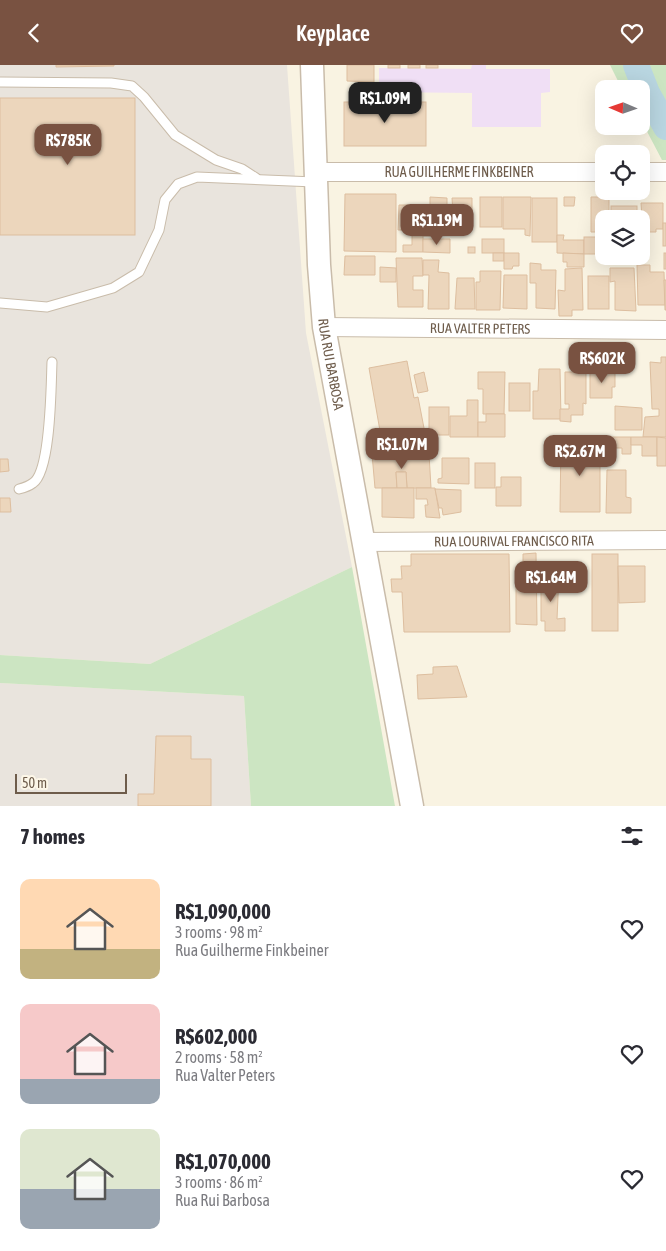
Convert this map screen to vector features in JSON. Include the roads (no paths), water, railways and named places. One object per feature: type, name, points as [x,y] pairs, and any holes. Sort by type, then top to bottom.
[{"type":"street","name":"RUA RUI BARBOSA","points":[[312,65],[315,177],[324,327],[412,806]]},
{"type":"street","name":"RUA GUILHERME FINKBEINER","points":[[315,177],[595,172]]},
{"type":"street","points":[[650,172],[666,172]]},
{"type":"street","name":"RUA VALTER PETERS","points":[[324,327],[666,330]]},
{"type":"street","name":"RUA LOURIVAL FRANCISCO RITA","points":[[362,542],[666,540]]},
{"type":"lane","points":[[0,82],[111,83],[132,87],[144,97],[175,135],[216,160],[242,169],[256,178]]},
{"type":"lane","points":[[0,303],[47,307],[113,288],[139,272],[159,230],[165,199],[178,184],[198,177],[315,177]]},
{"type":"lane","points":[[19,489],[34,483],[45,456],[51,406],[52,362]]},
{"type":"waterway","points":[[636,65],[647,93],[666,127]]}]
